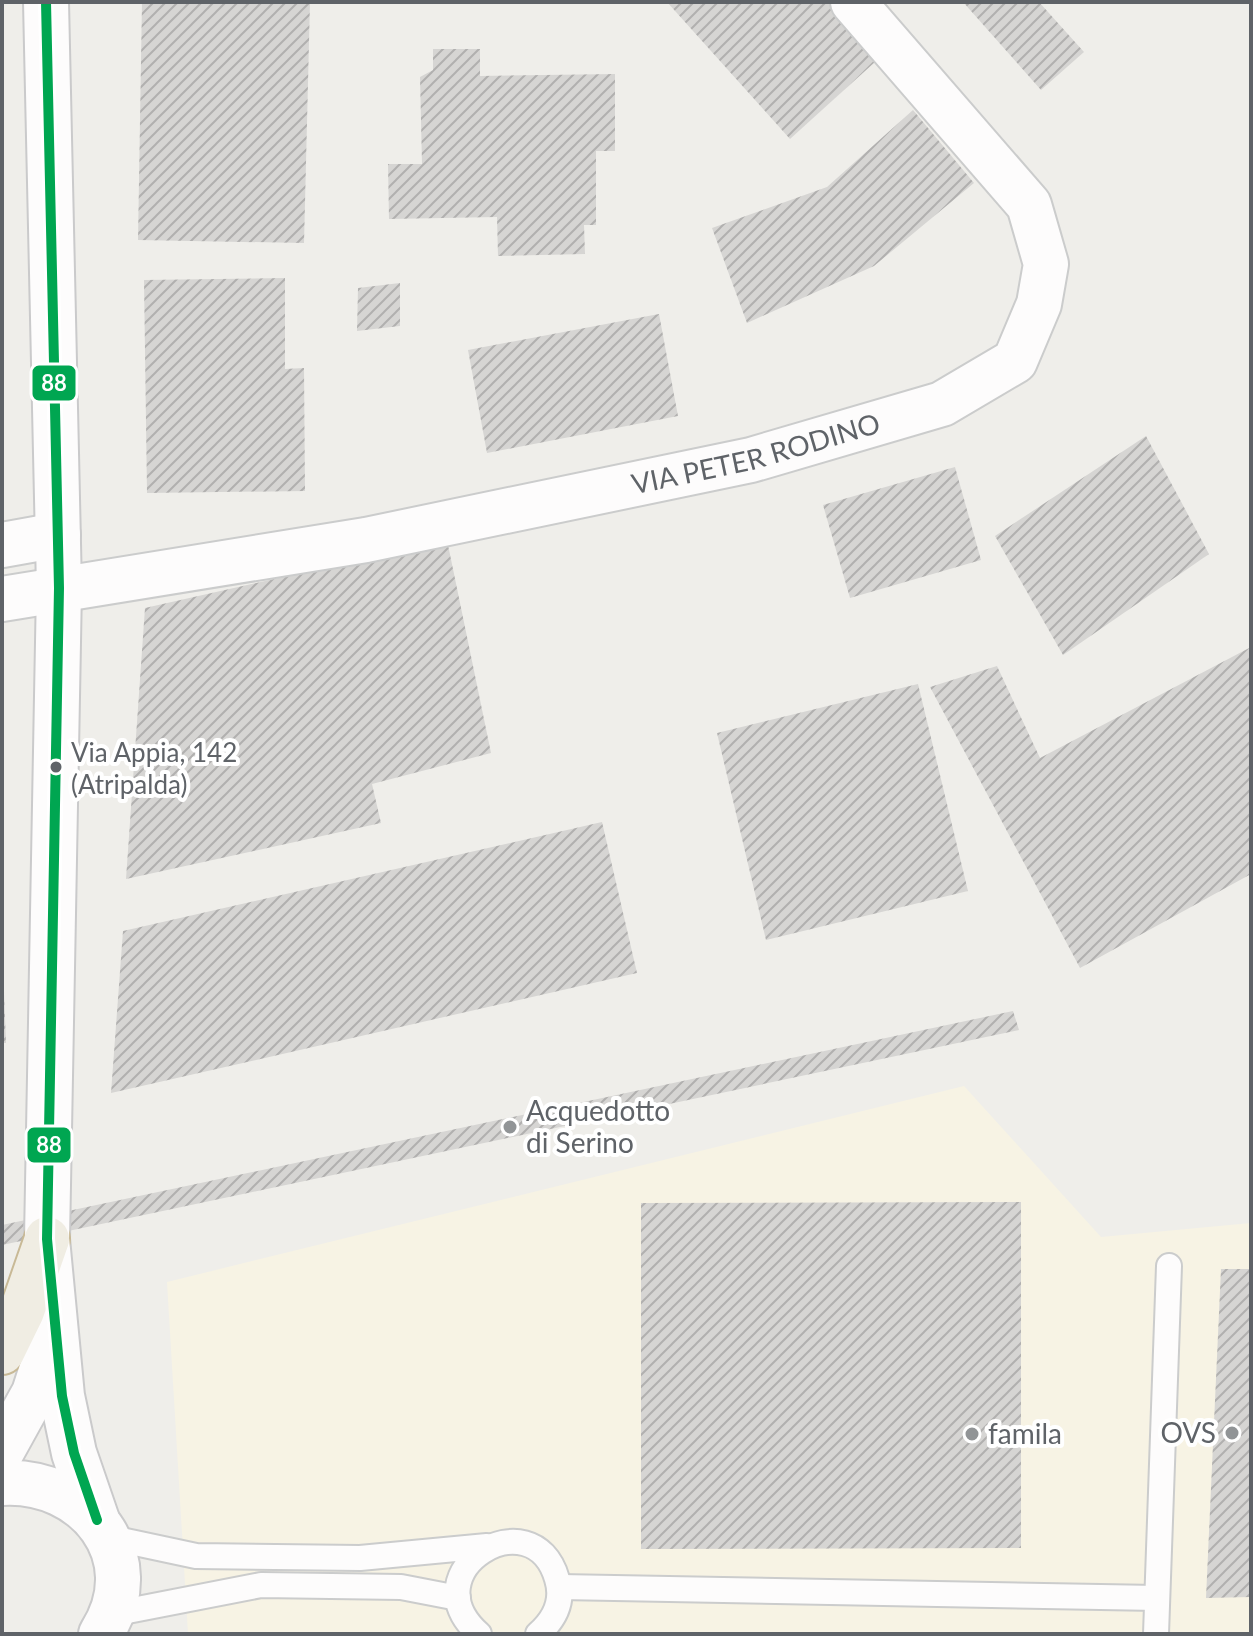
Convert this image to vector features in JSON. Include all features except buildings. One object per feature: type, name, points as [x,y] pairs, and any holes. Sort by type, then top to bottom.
[{"type":"highway","points":[[2,1352],[22,1311],[47,1239]]},
{"type":"street","points":[[46,2],[59,588],[47,1239],[62,1396],[74,1453],[116,1560],[118,1586],[109,1625]]},
{"type":"street","name":"VIA PETER RODINO","points":[[2,599],[366,540],[751,460],[942,404],[1015,361],[1039,304],[1046,264],[1029,205],[853,2]]},
{"type":"street","points":[[2,545],[58,535]]},
{"type":"street","points":[[2,1451],[34,1393],[55,1330]]},
{"type":"street","points":[[2,1483],[24,1482],[52,1487],[77,1501],[102,1528]]},
{"type":"lane","points":[[1156,1634],[1169,1266]]},
{"type":"lane","points":[[102,1528],[196,1556],[360,1558],[515,1541],[531,1546],[550,1563],[560,1587],[555,1615],[538,1634]]},
{"type":"lane","points":[[479,1634],[461,1611],[458,1598],[464,1568],[487,1546]]},
{"type":"lane","points":[[109,1625],[261,1585],[401,1587],[458,1598]]},
{"type":"lane","points":[[560,1587],[1157,1598]]},
{"type":"shaded area","points":[[964,1086],[1101,1237],[1251,1223],[1251,1634],[188,1634],[167,1282]]},
{"type":"transit line","name":"88","points":[[46,2],[59,588],[47,1239],[62,1396],[74,1453],[97,1520]]},
{"type":"place","name":"Via Appia, 142 (Atripalda)","points":[[56,767]]},
{"type":"place","name":"Acquedotto di Serino","points":[[510,1127]]},
{"type":"place","name":"OVS","points":[[1232,1433]]},
{"type":"place","name":"famila","points":[[972,1434]]}]
